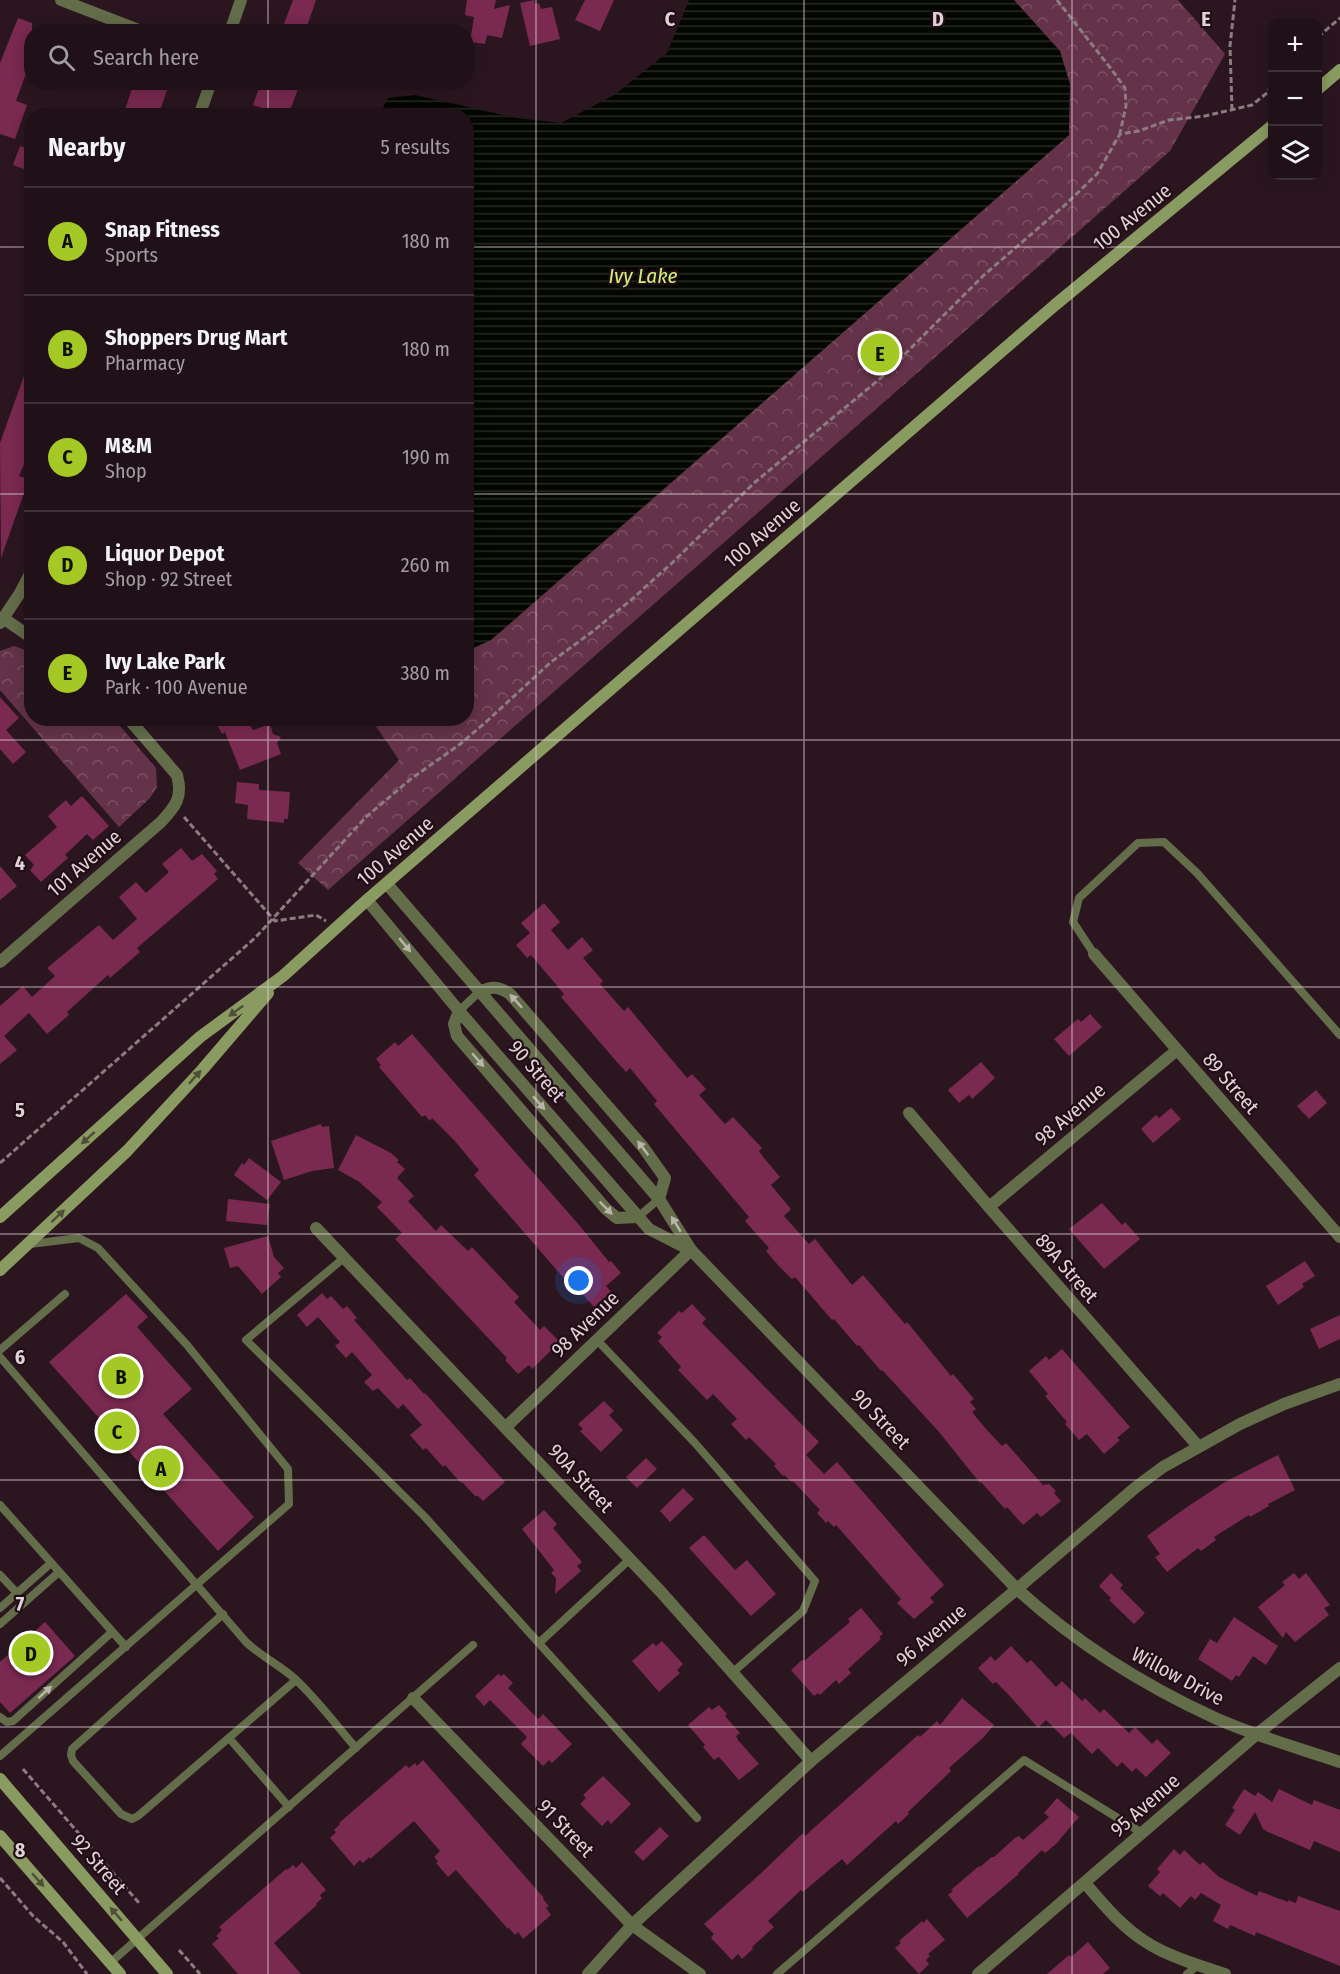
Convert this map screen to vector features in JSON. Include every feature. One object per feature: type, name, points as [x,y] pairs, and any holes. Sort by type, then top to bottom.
[{"type":"main road","points":[[1322,85],[1340,70]]},
{"type":"main road","name":"100 Avenue","points":[[0,1217],[200,1037],[283,976],[367,900],[1055,305],[1268,129]]},
{"type":"main road","name":"100 Avenue","points":[[0,1270],[128,1151],[283,976]]},
{"type":"main road","name":"92 Street","points":[[0,1779],[168,1974]]},
{"type":"main road","points":[[0,1836],[120,1974]]},
{"type":"street","points":[[61,0],[123,24]]},
{"type":"street","points":[[233,24],[242,0]]},
{"type":"street","points":[[202,108],[208,90]]},
{"type":"street","points":[[24,585],[2,620],[24,633]]},
{"type":"street","points":[[135,726],[177,775],[180,785],[175,807]]},
{"type":"street","name":"101 Avenue","points":[[0,962],[161,822],[175,807]]},
{"type":"street","name":"90 Street","points":[[387,884],[659,1199],[691,1250],[1017,1589]]},
{"type":"street","name":"90 Street","points":[[367,900],[459,1011],[649,1229],[691,1250]]},
{"type":"street","name":"89 Street","points":[[1094,954],[1340,1237]]},
{"type":"street","points":[[478,992],[490,986],[500,987],[510,994],[643,1147],[665,1178],[659,1199]]},
{"type":"street","points":[[459,1011],[454,1024],[457,1035],[606,1209],[617,1218],[638,1217]]},
{"type":"street","name":"98 Avenue","points":[[988,1207],[1177,1050]]},
{"type":"street","name":"89A Street","points":[[909,1113],[988,1207],[1198,1446]]},
{"type":"street","name":"90A Street","points":[[316,1228],[630,1559],[811,1761]]},
{"type":"street","name":"98 Avenue","points":[[506,1427],[691,1250]]},
{"type":"street","name":"96 Avenue","points":[[588,1974],[632,1925],[811,1761],[1137,1486],[1163,1467],[1239,1424],[1284,1404],[1340,1384]]},
{"type":"street","name":"Willow Drive","points":[[1017,1589],[1073,1636],[1126,1671],[1186,1704],[1217,1719],[1340,1762]]},
{"type":"street","name":"95 Avenue","points":[[978,1974],[1257,1734],[1340,1668]]},
{"type":"street","name":"91 Street","points":[[413,1698],[632,1925],[700,1974]]},
{"type":"street","points":[[1085,1883],[1111,1913],[1146,1943],[1225,1974]]},
{"type":"lane","points":[[1094,954],[1073,922],[1079,898],[1138,843],[1164,842],[1197,873],[1340,1035]]},
{"type":"lane","points":[[459,1011],[478,992]]},
{"type":"lane","points":[[638,1217],[659,1199]]},
{"type":"lane","points":[[0,1756],[289,1504],[288,1469],[187,1345],[98,1248],[79,1238],[29,1244]]},
{"type":"lane","points":[[345,1257],[246,1340],[424,1516],[697,1818]]},
{"type":"lane","points":[[0,1350],[65,1294]]},
{"type":"lane","points":[[597,1340],[695,1443],[815,1581],[803,1611],[732,1673]]},
{"type":"lane","points":[[0,1357],[257,1652],[296,1680],[356,1748]]},
{"type":"lane","points":[[0,1505],[126,1647]]},
{"type":"lane","points":[[539,1643],[630,1559]]},
{"type":"lane","points":[[0,1608],[51,1563]]},
{"type":"lane","points":[[0,1624],[59,1572]]},
{"type":"lane","points":[[0,1575],[16,1593]]},
{"type":"lane","points":[[0,1591],[8,1584]]},
{"type":"lane","points":[[223,1614],[72,1749],[73,1761],[122,1814],[132,1819],[138,1816],[296,1680]]},
{"type":"lane","points":[[0,1717],[7,1722],[13,1721],[112,1632]]},
{"type":"lane","points":[[110,1963],[473,1645]]},
{"type":"lane","points":[[229,1738],[289,1807]]},
{"type":"lane","points":[[777,1974],[1024,1760],[1143,1833]]},
{"type":"lane","points":[[1187,1974],[1198,1965]]},
{"type":"path","points":[[0,1163],[255,938],[366,817],[412,778],[459,745],[551,662],[608,619],[672,563],[754,483],[882,377],[984,275],[1097,174],[1120,134],[1126,106],[1125,88],[1057,0]]},
{"type":"path","points":[[1232,110],[1230,46],[1235,0]]},
{"type":"path","points":[[1322,33],[1340,18]]},
{"type":"path","points":[[1120,134],[1149,128],[1169,120],[1205,116],[1252,105],[1268,91]]},
{"type":"path","points":[[175,807],[272,919],[284,921],[316,915],[323,918],[335,930]]},
{"type":"path","points":[[23,1769],[139,1903]]},
{"type":"path","points":[[0,1878],[34,1917],[63,1942],[87,1974]]},
{"type":"path","points":[[179,1950],[200,1974]]},
{"type":"green space","points":[[1010,0],[1178,0],[1225,54],[1170,151],[328,890],[298,863],[399,760],[376,726],[474,726],[474,641],[588,555],[1069,135]]},
{"type":"green space","points":[[14,646],[24,650],[24,718],[0,690],[0,651]]},
{"type":"green space","points":[[31,726],[120,726],[156,768],[157,787],[150,798],[119,827]]},
{"type":"water","name":"Ivy Lake","points":[[689,0],[1014,0],[1060,51],[1070,84],[1069,135],[491,640],[474,648],[474,108],[517,118],[561,123],[614,95],[667,53]]},
{"type":"water","name":"Ivy Lake","points":[[415,95],[473,108],[383,108],[388,98]]},
{"type":"building","points":[[293,0],[316,0],[308,24],[284,24]]},
{"type":"building","points":[[467,0],[496,0],[494,9],[510,5],[502,38],[487,35],[485,44],[474,43],[474,17],[465,15]]},
{"type":"building","points":[[534,0],[535,4],[539,3],[541,9],[552,7],[560,39],[530,46],[520,3]]},
{"type":"building","points":[[585,0],[614,0],[600,31],[575,20]]},
{"type":"building","points":[[18,18],[32,23],[24,24],[24,79],[16,101],[27,105],[24,108],[15,139],[0,134],[0,63]]},
{"type":"building","points":[[131,90],[167,90],[161,108],[126,108]]},
{"type":"building","points":[[258,90],[298,90],[291,108],[262,108],[253,105]]},
{"type":"building","points":[[20,146],[24,147],[24,169],[13,165]]},
{"type":"building","points":[[24,376],[24,464],[19,476],[24,478],[24,493],[1,558],[0,443]]},
{"type":"building","points":[[0,697],[19,718],[6,730],[26,752],[13,764],[0,749]]},
{"type":"building","points":[[218,726],[251,726],[253,730],[271,726],[273,734],[281,737],[277,743],[281,754],[240,770],[225,732],[222,734]]},
{"type":"building","points":[[237,782],[259,784],[259,790],[290,792],[288,819],[284,819],[284,823],[247,819],[248,805],[235,803]]},
{"type":"building","points":[[82,796],[109,826],[93,840],[87,834],[65,855],[68,858],[41,882],[30,870],[34,865],[25,855],[57,827],[48,816],[66,800],[71,806]]},
{"type":"building","points":[[181,848],[192,861],[202,854],[217,871],[214,874],[218,879],[137,948],[140,952],[110,978],[108,975],[67,1012],[69,1015],[47,1034],[29,1013],[4,1036],[17,1050],[0,1064],[0,1006],[23,986],[32,997],[55,976],[47,968],[99,925],[113,940],[137,919],[119,897],[136,882],[146,893],[169,872],[162,864]]},
{"type":"building","points":[[0,866],[17,886],[0,900]]},
{"type":"building","points":[[544,903],[560,922],[551,930],[568,950],[582,937],[593,950],[583,958],[603,981],[600,984],[624,1011],[628,1007],[687,1078],[692,1074],[706,1089],[699,1095],[725,1124],[733,1117],[762,1148],[759,1151],[780,1177],[771,1185],[791,1209],[784,1216],[809,1244],[815,1239],[852,1285],[863,1275],[974,1399],[970,1402],[976,1409],[972,1412],[986,1429],[1002,1446],[1006,1443],[1043,1485],[1049,1484],[1061,1501],[1041,1517],[1037,1513],[1023,1525],[980,1483],[939,1432],[859,1345],[857,1346],[834,1319],[832,1320],[795,1277],[792,1279],[777,1264],[766,1251],[769,1248],[745,1221],[749,1217],[654,1104],[657,1101],[630,1068],[626,1072],[561,997],[564,994],[531,955],[527,958],[516,945],[530,933],[521,923]]},
{"type":"building","points":[[1090,1014],[1102,1027],[1069,1056],[1054,1039],[1078,1019],[1081,1022]]},
{"type":"building","points":[[412,1034],[621,1273],[606,1286],[611,1292],[594,1307],[571,1281],[568,1283],[474,1175],[479,1170],[454,1140],[432,1118],[430,1121],[425,1115],[422,1117],[379,1067],[381,1065],[376,1059],[395,1042],[398,1046]]},
{"type":"building","points":[[981,1062],[995,1078],[972,1099],[969,1095],[959,1103],[948,1090]]},
{"type":"building","points":[[1316,1090],[1327,1103],[1309,1119],[1297,1106]]},
{"type":"building","points":[[1171,1108],[1181,1119],[1153,1143],[1141,1129],[1156,1115],[1159,1118]]},
{"type":"building","points":[[321,1124],[322,1127],[329,1126],[334,1168],[312,1171],[284,1180],[271,1141]]},
{"type":"building","points":[[356,1135],[391,1153],[399,1160],[397,1162],[405,1169],[397,1178],[414,1196],[408,1201],[436,1231],[441,1225],[468,1251],[472,1247],[519,1297],[514,1302],[540,1330],[544,1326],[560,1342],[532,1369],[529,1365],[518,1374],[505,1360],[507,1358],[395,1239],[402,1233],[377,1207],[382,1202],[358,1181],[338,1170]]},
{"type":"building","points":[[249,1158],[281,1182],[267,1200],[234,1175],[242,1163],[244,1165]]},
{"type":"building","points":[[228,1199],[270,1204],[267,1225],[226,1221]]},
{"type":"building","points":[[1102,1203],[1122,1225],[1125,1222],[1140,1239],[1104,1269],[1069,1229]]},
{"type":"building","points":[[268,1236],[274,1257],[284,1268],[278,1273],[281,1277],[262,1294],[238,1266],[230,1268],[224,1248]]},
{"type":"building","points":[[1305,1261],[1315,1276],[1302,1284],[1304,1287],[1278,1305],[1266,1286]]},
{"type":"building","points":[[322,1293],[327,1299],[331,1296],[343,1309],[347,1306],[357,1318],[354,1320],[407,1380],[410,1378],[425,1393],[505,1482],[483,1501],[461,1483],[445,1465],[443,1467],[426,1448],[423,1450],[410,1435],[422,1425],[403,1404],[398,1409],[378,1388],[373,1391],[364,1382],[372,1375],[352,1352],[346,1358],[335,1346],[340,1342],[318,1317],[307,1327],[297,1315]]},
{"type":"building","points":[[126,1294],[148,1317],[137,1327],[192,1389],[163,1414],[254,1517],[218,1551],[49,1362]]},
{"type":"building","points":[[692,1304],[706,1319],[702,1323],[819,1442],[806,1455],[824,1474],[837,1462],[944,1585],[930,1598],[934,1602],[914,1619],[897,1603],[901,1599],[836,1525],[834,1527],[828,1521],[826,1523],[817,1513],[820,1510],[793,1481],[783,1476],[774,1466],[776,1464],[749,1437],[746,1440],[731,1424],[737,1419],[713,1394],[707,1400],[678,1370],[681,1367],[658,1341],[662,1337],[657,1333],[679,1311],[682,1313]]},
{"type":"building","points":[[1340,1315],[1340,1339],[1319,1349],[1310,1329]]},
{"type":"building","points":[[1062,1349],[1130,1427],[1117,1438],[1120,1440],[1104,1454],[1087,1434],[1079,1440],[1065,1424],[1067,1422],[1045,1396],[1048,1394],[1029,1371],[1046,1356],[1049,1360]]},
{"type":"building","points":[[604,1401],[614,1411],[609,1415],[623,1430],[601,1452],[580,1431],[583,1429],[578,1424]]},
{"type":"building","points":[[1278,1455],[1295,1490],[1214,1537],[1216,1540],[1201,1551],[1198,1548],[1167,1572],[1155,1557],[1160,1554],[1147,1536],[1225,1482]]},
{"type":"building","points":[[646,1458],[657,1469],[637,1488],[626,1477]]},
{"type":"building","points":[[683,1488],[694,1499],[670,1522],[660,1511]]},
{"type":"building","points":[[544,1510],[557,1524],[553,1528],[582,1562],[577,1566],[581,1571],[555,1594],[556,1578],[551,1573],[554,1570],[522,1529]]},
{"type":"building","points":[[704,1535],[735,1570],[747,1560],[776,1594],[751,1616],[689,1548]]},
{"type":"building","points":[[1111,1573],[1123,1585],[1120,1588],[1145,1613],[1134,1624],[1109,1600],[1111,1598],[1099,1586]]},
{"type":"building","points":[[1294,1573],[1299,1579],[1306,1573],[1330,1605],[1324,1608],[1329,1615],[1295,1642],[1286,1632],[1283,1638],[1258,1607],[1285,1585],[1282,1582]]},
{"type":"building","points":[[861,1608],[883,1634],[879,1637],[881,1639],[848,1669],[851,1673],[839,1684],[836,1680],[820,1695],[818,1693],[814,1696],[791,1670],[850,1622],[848,1619]]},
{"type":"building","points":[[1234,1617],[1278,1646],[1266,1665],[1253,1656],[1239,1677],[1236,1675],[1232,1681],[1198,1659],[1210,1639],[1217,1643]]},
{"type":"building","points":[[45,1622],[75,1656],[10,1713],[0,1702],[0,1662]]},
{"type":"building","points":[[662,1641],[683,1664],[677,1670],[680,1673],[659,1692],[632,1661],[653,1643],[656,1646]]},
{"type":"building","points":[[1011,1646],[1027,1663],[1031,1660],[1056,1687],[1062,1681],[1082,1701],[1085,1698],[1100,1713],[1104,1709],[1129,1733],[1135,1727],[1152,1744],[1157,1739],[1171,1753],[1146,1777],[1136,1768],[1132,1772],[1122,1762],[1117,1767],[1098,1748],[1092,1754],[1071,1733],[1064,1738],[1046,1720],[1038,1728],[996,1682],[993,1684],[978,1668],[991,1656],[995,1661]]},
{"type":"building","points":[[498,1674],[501,1676],[504,1674],[513,1683],[508,1688],[538,1719],[543,1714],[572,1744],[552,1763],[549,1760],[543,1766],[521,1744],[527,1737],[490,1700],[484,1706],[475,1696]]},
{"type":"building","points":[[962,1698],[994,1725],[984,1737],[949,1768],[951,1771],[898,1824],[896,1821],[847,1865],[842,1859],[803,1892],[801,1890],[768,1921],[774,1927],[752,1947],[753,1949],[742,1959],[738,1954],[732,1960],[711,1938],[714,1934],[704,1924],[803,1833],[805,1836],[918,1735],[920,1737],[937,1721],[940,1725]]},
{"type":"building","points":[[719,1705],[727,1714],[725,1716],[740,1733],[736,1736],[738,1740],[759,1764],[739,1780],[719,1757],[714,1760],[688,1725],[709,1707],[712,1710]]},
{"type":"building","points":[[423,1760],[549,1906],[546,1908],[551,1915],[523,1939],[518,1932],[515,1935],[508,1929],[456,1870],[448,1877],[436,1863],[438,1861],[434,1857],[440,1851],[414,1821],[370,1859],[369,1857],[363,1863],[360,1860],[354,1866],[330,1838],[336,1832],[334,1830],[339,1823],[406,1765],[409,1768],[415,1763],[417,1766]]},
{"type":"building","points":[[603,1776],[631,1804],[611,1824],[608,1820],[602,1826],[580,1804],[586,1798],[583,1795]]},
{"type":"building","points":[[1244,1789],[1255,1796],[1258,1792],[1272,1802],[1279,1789],[1312,1805],[1314,1800],[1340,1810],[1340,1852],[1314,1841],[1310,1850],[1268,1832],[1263,1829],[1255,1812],[1240,1835],[1225,1825],[1235,1810],[1232,1808]]},
{"type":"building","points":[[1057,1798],[1079,1817],[1056,1844],[1045,1853],[1042,1850],[1019,1874],[967,1918],[948,1895],[953,1891],[951,1890],[1015,1838],[1019,1836],[1023,1840],[1049,1817],[1044,1813]]},
{"type":"building","points":[[660,1827],[669,1836],[643,1861],[634,1852]]},
{"type":"building","points":[[1174,1849],[1180,1855],[1184,1850],[1200,1865],[1203,1862],[1219,1877],[1257,1896],[1259,1891],[1296,1903],[1298,1896],[1340,1911],[1340,1966],[1256,1932],[1255,1936],[1230,1925],[1228,1929],[1213,1921],[1221,1905],[1201,1893],[1195,1900],[1191,1896],[1180,1908],[1163,1893],[1160,1896],[1148,1886],[1160,1872],[1157,1869]]},
{"type":"building","points":[[302,1862],[326,1890],[320,1895],[322,1898],[317,1905],[274,1943],[301,1974],[238,1974],[212,1944],[219,1938],[216,1936],[222,1930],[219,1927],[286,1869],[293,1865],[296,1868]]},
{"type":"building","points":[[927,1919],[945,1940],[928,1954],[930,1956],[926,1960],[929,1964],[919,1974],[895,1948],[901,1943],[899,1941]]},
{"type":"building","points":[[1088,1942],[1110,1968],[1103,1974],[1047,1974],[1069,1955],[1071,1957]]},
{"type":"place","name":"Ivy Lake Park","points":[[880,353]]},
{"type":"place","name":"Shoppers Drug Mart","points":[[121,1376]]},
{"type":"place","name":"M&M","points":[[117,1431]]},
{"type":"place","name":"Snap Fitness","points":[[161,1468]]},
{"type":"place","name":"Liquor Depot","points":[[31,1653]]}]
